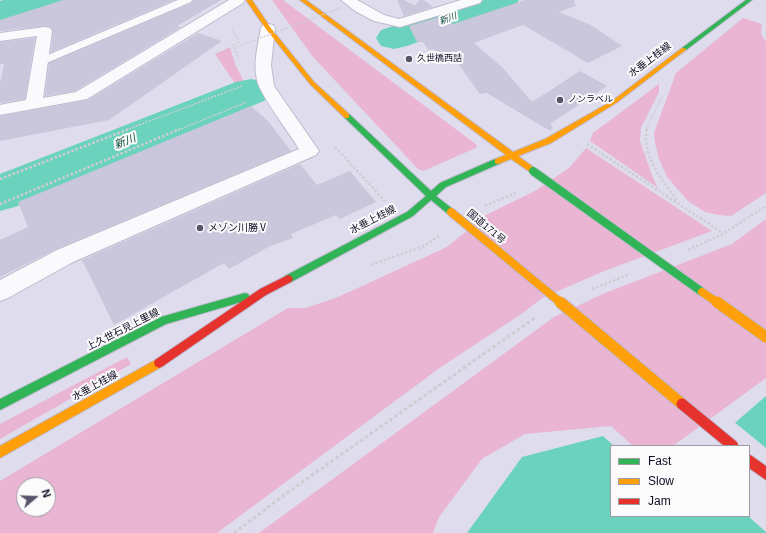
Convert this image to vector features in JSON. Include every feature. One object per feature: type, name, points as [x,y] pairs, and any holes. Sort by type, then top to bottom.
[{"type":"main road","name":"国道171号","points":[[249,0],[268,28],[312,83],[431,196],[732,445]]},
{"type":"main road","points":[[303,0],[533,171],[766,337]]},
{"type":"main road","name":"水垂上桂線","points":[[0,452],[150,369],[263,292],[410,214],[444,185],[512,154],[548,141],[614,102],[747,1]]},
{"type":"main road","name":"上久世石見上里線","points":[[0,405],[164,320],[263,292]]},
{"type":"main road","points":[[750,461],[766,474]]},
{"type":"street","points":[[0,110],[82,96],[238,0]]},
{"type":"street","points":[[345,5],[382,20],[392,23],[400,23],[475,0]]},
{"type":"street","points":[[0,290],[65,256],[310,151],[266,86],[263,76],[263,61],[268,28]]},
{"type":"street","points":[[0,37],[45,31],[34,104]]},
{"type":"lane","points":[[40,62],[187,0]]},
{"type":"path","points":[[234,48],[345,5]]},
{"type":"path","points":[[230,25],[239,42],[233,45],[235,51]]},
{"type":"path","points":[[0,179],[246,84]]},
{"type":"path","points":[[663,94],[646,131],[647,142],[659,178],[679,204]]},
{"type":"path","points":[[0,204],[247,102]]},
{"type":"path","points":[[583,142],[723,234]]},
{"type":"path","points":[[310,151],[331,143],[387,203]]},
{"type":"path","points":[[684,252],[723,234],[766,206]]},
{"type":"path","points":[[590,290],[634,272]]},
{"type":"path","points":[[234,533],[291,490],[540,314]]},
{"type":"shaded area","points":[[272,0],[283,0],[477,145],[476,148],[423,171],[418,169],[313,57]]},
{"type":"shaded area","points":[[743,18],[762,24],[761,34],[766,42],[766,193],[731,216],[719,215],[705,212],[688,201],[667,177],[659,159],[654,133],[676,73]]},
{"type":"shaded area","points":[[230,47],[235,64],[244,82],[236,85],[215,54]]},
{"type":"shaded area","points":[[659,84],[659,92],[641,128],[640,141],[658,188],[590,141],[593,133]]},
{"type":"shaded area","points":[[586,148],[712,231],[602,272],[542,298],[523,313],[441,367],[217,533],[0,533],[0,481],[288,308],[306,308],[338,297],[447,247],[486,215],[535,191],[569,168]]},
{"type":"shaded area","points":[[766,219],[766,378],[674,445],[632,445],[611,426],[525,434],[482,459],[439,517],[433,533],[259,533],[554,317],[605,293],[732,244]]},
{"type":"shaded area","points":[[127,357],[131,364],[0,439],[0,424]]},
{"type":"shaded area","points":[[766,396],[766,533],[467,533],[522,457],[603,436],[613,445],[610,445],[610,517],[750,517],[750,445],[709,445]]},
{"type":"pier","points":[[733,421],[766,448],[766,532],[749,517],[750,445],[707,445]]},
{"type":"building","points":[[63,0],[174,0],[51,52],[53,31],[50,27],[45,26],[0,31],[0,20]]},
{"type":"building","points":[[193,0],[221,0],[177,26],[181,27],[75,91],[45,96],[49,63],[192,3]]},
{"type":"building","points":[[397,0],[404,0],[415,6],[419,0],[424,0],[433,7],[404,16]]},
{"type":"building","points":[[525,0],[574,0],[576,6],[559,12],[591,25],[622,46],[588,63],[523,25],[474,43],[503,68],[532,102],[580,71],[607,86],[550,124],[553,128],[550,131],[487,93],[480,94],[451,54],[439,56],[434,49],[428,50],[423,42],[417,42],[409,26],[443,16],[453,24]]},
{"type":"building","points":[[198,33],[222,41],[109,120],[0,141],[0,116],[88,100]]},
{"type":"building","points":[[35,38],[25,99],[0,103],[0,83],[4,64],[0,64],[0,42]]},
{"type":"building","points":[[251,106],[268,121],[291,151],[56,249],[0,277],[0,240],[28,227],[18,202]]},
{"type":"building","points":[[300,164],[317,185],[350,171],[376,202],[340,219],[336,215],[291,234],[293,238],[270,246],[229,269],[224,263],[114,325],[82,260]]},
{"type":"waterway","points":[[0,11],[46,0]]},
{"type":"waterway","name":"新川","points":[[394,38],[502,0]]},
{"type":"waterway","name":"新川","points":[[0,193],[251,91]]},
{"type":"traffic: fast","points":[[684,49],[749,0]]},
{"type":"traffic: fast","points":[[347,116],[431,196],[451,212]]},
{"type":"traffic: fast","points":[[288,279],[410,214],[443,185],[498,161]]},
{"type":"traffic: fast","points":[[533,171],[702,292]]},
{"type":"traffic: fast","points":[[0,405],[164,320],[245,297]]},
{"type":"traffic: slow","points":[[249,0],[268,28],[312,83],[347,116]]},
{"type":"traffic: slow","points":[[303,0],[533,171]]},
{"type":"traffic: slow","points":[[498,161],[548,141],[614,102],[684,49]]},
{"type":"traffic: slow","points":[[451,212],[682,404]]},
{"type":"traffic: slow","points":[[702,292],[766,337]]},
{"type":"traffic: slow","points":[[0,452],[159,363]]},
{"type":"traffic: jam","points":[[159,363],[263,292],[288,279]]},
{"type":"traffic: jam","points":[[682,404],[732,445]]},
{"type":"traffic: jam","points":[[750,461],[766,474]]},
{"type":"place","name":"久世橋西詰","points":[[409,59]]},
{"type":"place","name":"ノンラベル","points":[[560,100]]},
{"type":"place","name":"メゾン川勝Ⅴ","points":[[200,228]]}]
